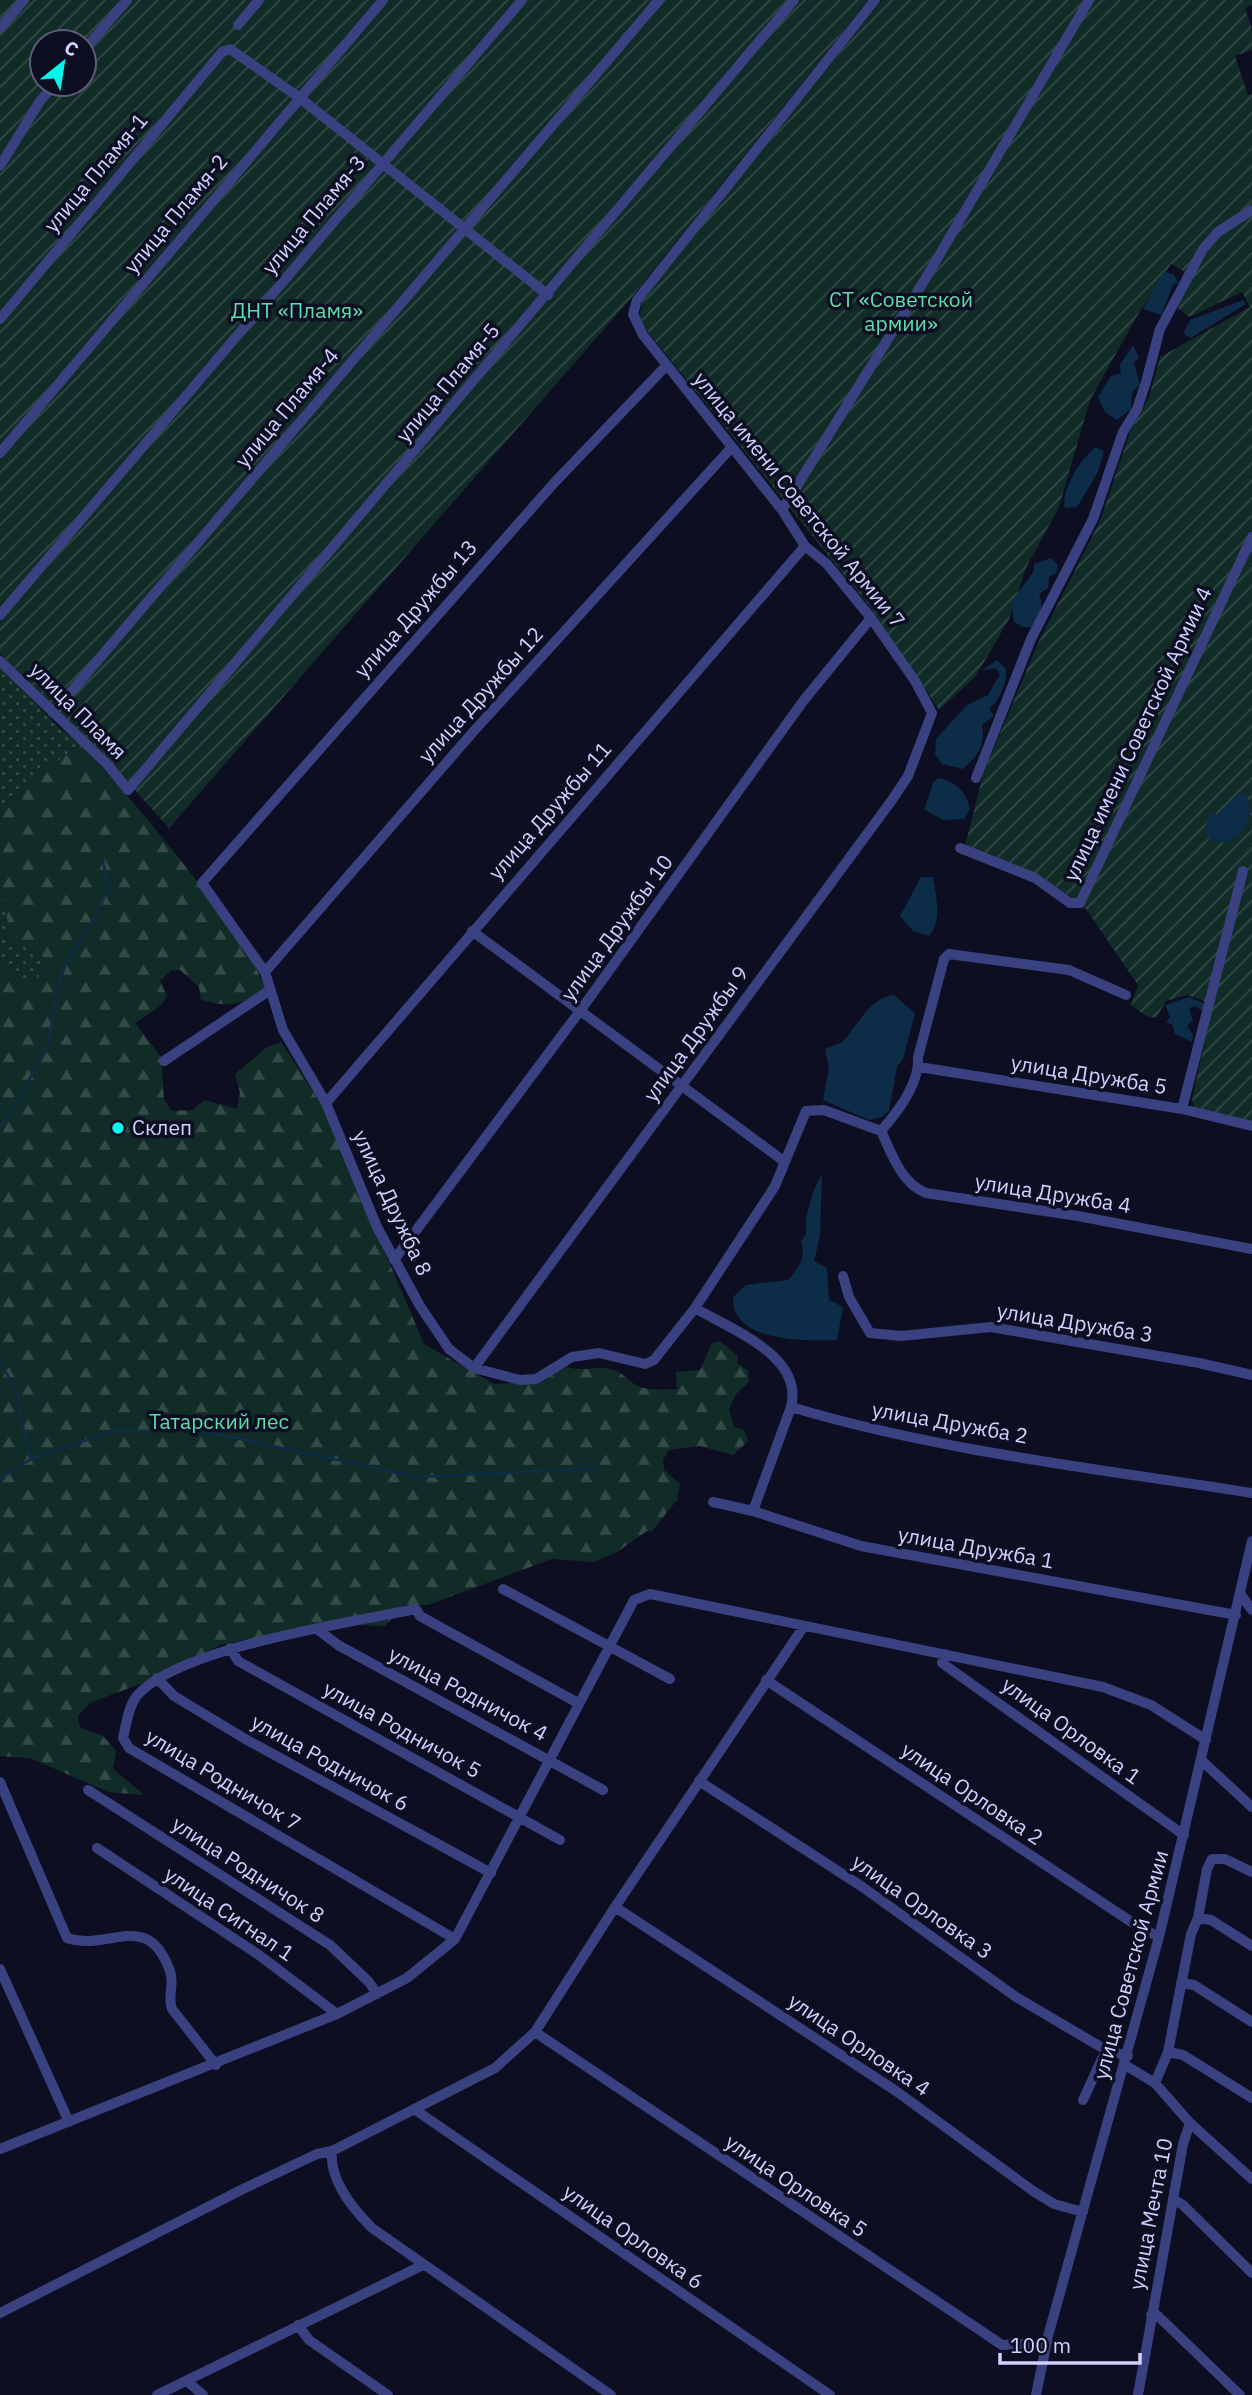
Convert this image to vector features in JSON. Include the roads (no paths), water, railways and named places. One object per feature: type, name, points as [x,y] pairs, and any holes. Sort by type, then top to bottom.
[{"type":"street","points":[[0,28],[24,0]]},
{"type":"street","points":[[98,34],[127,0]]},
{"type":"street","points":[[238,25],[260,0]]},
{"type":"street","name":"улица Пламя-2","points":[[0,453],[383,0]]},
{"type":"street","name":"улица Пламя-3","points":[[0,615],[522,0]]},
{"type":"street","name":"улица Пламя-4","points":[[53,713],[659,0]]},
{"type":"street","name":"улица Пламя-5","points":[[128,790],[794,0]]},
{"type":"street","name":"улица имени Советской Армии 7","points":[[875,0],[637,300],[633,314],[643,335],[782,510],[805,546],[827,564],[871,618],[915,681],[932,713]]},
{"type":"street","points":[[782,510],[927,276],[1089,0]]},
{"type":"street","name":"улица Пламя-1","points":[[0,319],[222,52],[230,49],[238,52],[300,98]]},
{"type":"street","points":[[0,166],[43,98]]},
{"type":"street","points":[[300,98],[548,295]]},
{"type":"street","points":[[976,778],[1031,639],[1093,519],[1123,432],[1142,396],[1160,329],[1203,249],[1218,232],[1252,210]]},
{"type":"street","name":"улица Дружбы 13","points":[[202,883],[554,483],[666,366]]},
{"type":"street","name":"улица Дружбы 12","points":[[265,972],[472,732],[731,448]]},
{"type":"street","name":"улица имени Советской Армии 4","points":[[960,848],[1035,878],[1070,903],[1080,903],[1252,537]]},
{"type":"street","name":"улица Дружбы 11","points":[[326,1103],[805,546]]},
{"type":"street","name":"улица Дружбы 10","points":[[394,1260],[580,1012],[804,700],[871,618]]},
{"type":"street","name":"улица Пламя","points":[[0,661],[107,764],[128,790]]},
{"type":"street","name":"улица Дружбы 9","points":[[474,1368],[892,800],[908,776],[932,713]]},
{"type":"street","points":[[1182,1110],[1243,871]]},
{"type":"street","name":"улица Дружба 8","points":[[202,883],[265,972],[283,1030],[326,1103],[359,1190],[394,1260],[449,1349],[474,1368],[520,1380],[536,1379],[572,1357],[598,1353],[645,1364],[654,1360],[695,1308],[775,1186],[806,1111],[824,1110],[881,1131]]},
{"type":"street","points":[[472,931],[785,1163]]},
{"type":"street","points":[[881,1131],[901,1107],[919,1067],[918,1057],[944,959],[948,954],[1069,970],[1126,995]]},
{"type":"street","points":[[164,1061],[271,990]]},
{"type":"street","name":"улица Дружба 5","points":[[919,1067],[1182,1110],[1252,1126]]},
{"type":"street","name":"улица Дружба 4","points":[[881,1131],[903,1176],[912,1187],[926,1193],[1078,1216],[1252,1249]]},
{"type":"street","name":"улица Дружба 3","points":[[843,1276],[849,1297],[870,1333],[901,1336],[991,1327],[1199,1363],[1252,1376]]},
{"type":"street","points":[[695,1308],[780,1359],[792,1378],[794,1394],[791,1407],[753,1511]]},
{"type":"street","name":"улица Дружба 2","points":[[791,1407],[850,1424],[1069,1464],[1252,1493]]},
{"type":"street","name":"улица Дружба 1","points":[[713,1502],[753,1511],[861,1546],[1236,1615]]},
{"type":"street","name":"улица Советской Армии","points":[[1036,2395],[1045,2349],[1159,1937],[1252,1541]]},
{"type":"street","points":[[503,1589],[670,1679]]},
{"type":"street","points":[[0,2148],[337,2014],[407,1978],[456,1939],[634,1600],[650,1594],[1103,1687],[1151,1705],[1206,1740]]},
{"type":"street","points":[[1241,1595],[1252,1610]]},
{"type":"street","name":"улица Родничок 7","points":[[456,1939],[130,1748],[123,1738],[127,1717],[136,1698],[157,1678],[230,1648],[416,1609],[419,1616],[578,1703]]},
{"type":"street","points":[[0,2313],[243,2189],[317,2154],[332,2151],[495,2068],[535,2032],[615,1906],[804,1626]]},
{"type":"street","name":"улица Родничок 4","points":[[317,1629],[338,1645],[603,1790]]},
{"type":"street","name":"улица Родничок 5","points":[[230,1648],[238,1661],[559,1840]]},
{"type":"street","name":"улица Орловка 1","points":[[944,1654],[942,1662],[1184,1835]]},
{"type":"street","name":"улица Родничок 6","points":[[157,1678],[174,1696],[247,1740],[491,1873]]},
{"type":"street","name":"улица Орловка 2","points":[[766,1680],[1139,1927],[1159,1937]]},
{"type":"street","points":[[1201,1760],[1252,1807]]},
{"type":"street","name":"улица Орловка 3","points":[[699,1781],[861,1886],[1016,1997],[1126,2061],[1155,2083],[1190,2123],[1252,2179]]},
{"type":"street","points":[[0,1782],[67,1938],[88,1943],[132,1934],[140,1935],[160,1955],[172,1975],[169,2002],[172,2009],[216,2064]]},
{"type":"street","name":"улица Родничок 8","points":[[88,1790],[330,1945],[369,1982],[377,1994]]},
{"type":"street","name":"улица Сигнал 1","points":[[97,1848],[259,1955],[337,2014]]},
{"type":"street","points":[[1155,2083],[1168,2052],[1191,1934],[1198,1918],[1207,1869],[1212,1859],[1225,1859],[1252,1872]]},
{"type":"street","name":"улица Орловка 4","points":[[615,1906],[897,2091],[1033,2191],[1054,2204],[1083,2212]]},
{"type":"street","points":[[1198,1918],[1212,1920],[1252,1946]]},
{"type":"street","points":[[0,1969],[69,2122]]},
{"type":"street","points":[[1181,1983],[1194,1985],[1252,2022]]},
{"type":"street","name":"улица Орловка 5","points":[[535,2032],[1002,2345],[1021,2344],[1045,2349]]},
{"type":"street","points":[[1083,2100],[1106,2050]]},
{"type":"street","points":[[1168,2052],[1183,2055],[1252,2098]]},
{"type":"street","name":"улица Орловка 6","points":[[414,2109],[830,2395]]},
{"type":"street","name":"улица Мечта 10","points":[[1138,2395],[1183,2144],[1190,2123]]},
{"type":"street","points":[[332,2151],[331,2165],[349,2202],[362,2218],[423,2265],[611,2395]]},
{"type":"street","points":[[1173,2199],[1183,2204],[1252,2273]]},
{"type":"street","points":[[158,2395],[423,2265]]},
{"type":"street","points":[[1151,2315],[1157,2315],[1189,2343],[1240,2395]]},
{"type":"street","points":[[298,2325],[309,2340],[388,2395]]},
{"type":"street","points":[[187,2381],[204,2395]]},
{"type":"water","points":[[1164,271],[1174,275],[1178,283],[1173,285],[1161,315],[1143,309]]},
{"type":"water","points":[[1243,300],[1246,304],[1191,338],[1183,334],[1190,320]]},
{"type":"water","points":[[1133,345],[1139,358],[1134,362],[1140,385],[1132,392],[1131,409],[1117,420],[1105,412],[1098,397],[1111,376],[1121,373],[1120,365]]},
{"type":"water","points":[[1096,447],[1104,451],[1098,472],[1077,507],[1065,508],[1064,501],[1073,475]]},
{"type":"water","points":[[1051,558],[1058,565],[1056,573],[1049,577],[1048,588],[1039,594],[1039,615],[1033,627],[1023,627],[1014,622],[1011,602],[1034,571],[1034,564]]},
{"type":"water","points":[[997,660],[1006,669],[1005,679],[1002,691],[989,708],[994,716],[982,725],[983,739],[979,750],[963,769],[942,764],[935,754],[936,739],[967,705],[988,695],[1000,674],[995,668],[981,671]]},
{"type":"water","points":[[938,778],[950,782],[963,792],[970,809],[964,819],[944,820],[924,810],[933,783]]},
{"type":"water","points":[[1238,793],[1247,796],[1251,815],[1240,833],[1225,843],[1210,841],[1204,830],[1209,813],[1218,814]]},
{"type":"water","points":[[921,877],[933,877],[937,900],[936,923],[929,936],[913,931],[900,916]]},
{"type":"water","points":[[894,995],[915,1013],[903,1059],[897,1067],[889,1111],[882,1117],[869,1120],[823,1100],[829,1069],[825,1049],[843,1041],[878,1001]]},
{"type":"water","points":[[1189,997],[1203,1003],[1204,1007],[1202,1011],[1195,1006],[1189,1008],[1193,1020],[1187,1026],[1193,1035],[1192,1042],[1175,1034],[1173,1025],[1166,1022],[1170,1017],[1165,1005]]},
{"type":"water","points":[[822,1174],[820,1236],[814,1261],[827,1268],[829,1300],[843,1307],[837,1340],[790,1339],[757,1331],[744,1323],[736,1312],[733,1297],[746,1285],[788,1280],[795,1271],[802,1258],[801,1242],[806,1234],[806,1218],[813,1192]]},
{"type":"waterway","points":[[0,1126],[14,1108],[48,1045],[59,982],[69,957],[95,917],[108,889],[103,861]]},
{"type":"waterway","points":[[0,1361],[18,1395],[31,1459],[0,1479]]},
{"type":"waterway","points":[[31,1459],[113,1431],[203,1431],[417,1477],[603,1468]]},
{"type":"place","name":"Склеп","points":[[118,1128]]},
{"type":"park label","name":"ДНТ «Пламя»","points":[[297,311]]},
{"type":"park label","name":"СТ «Советской армии»","points":[[901,312]]},
{"type":"park label","name":"Татарский лес","points":[[219,1422]]}]
